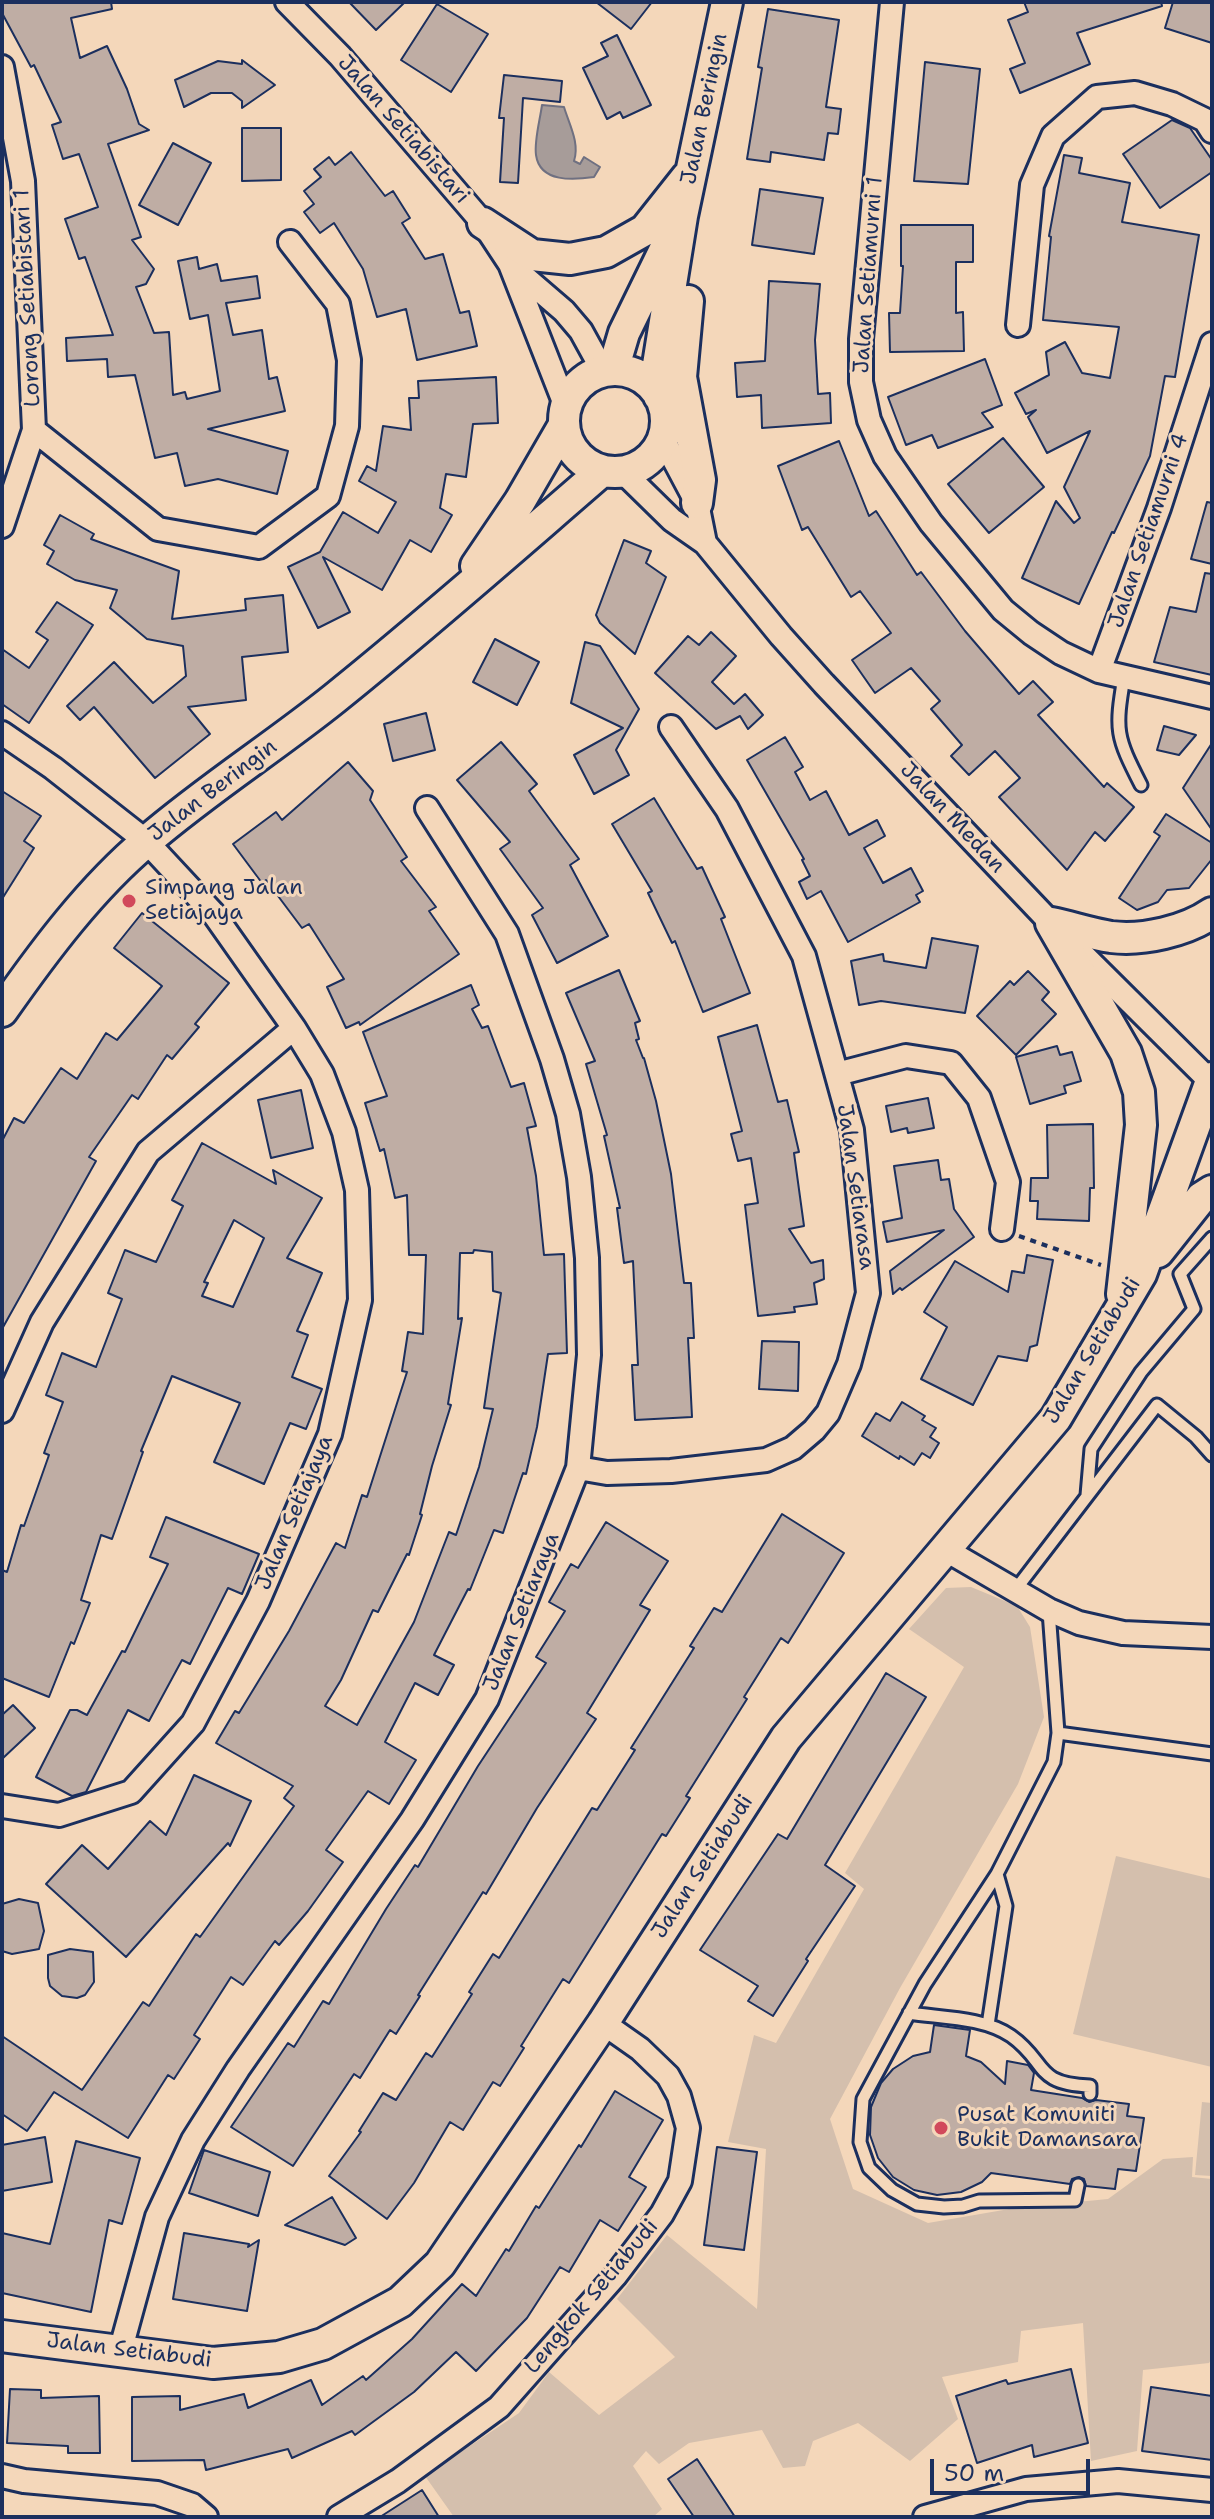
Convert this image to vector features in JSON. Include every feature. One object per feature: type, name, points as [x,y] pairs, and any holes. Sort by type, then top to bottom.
[{"type":"street","name":"Jalan Setiabistari","points":[[287,2],[340,56],[483,223],[510,264],[565,416]]},
{"type":"street","name":"Jalan Beringin","points":[[659,396],[658,365],[682,216],[727,2]]},
{"type":"street","name":"Jalan Setiamurni 1","points":[[892,2],[861,339],[861,382],[869,420],[885,456],[931,523],[1003,610],[1061,653],[1099,671],[1212,697]]},
{"type":"street","name":"Lorong Setiabistari 1","points":[[2,67],[23,181],[34,430],[2,526]]},
{"type":"street","points":[[1018,325],[1032,185],[1053,136],[1097,97],[1135,93],[1183,109],[1205,120],[1212,131]]},
{"type":"street","points":[[483,223],[532,255],[570,259],[606,252],[645,230],[691,173]]},
{"type":"street","points":[[691,173],[699,205],[681,377],[700,480],[697,503]]},
{"type":"street","name":"Jalan Beringin","points":[[608,370],[682,216]]},
{"type":"street","points":[[34,430],[158,529],[259,547],[328,496],[347,426],[349,360],[338,304],[290,242]]},
{"type":"street","name":"Jalan Setiabistari","points":[[510,264],[564,311],[608,370]]},
{"type":"street","name":"Jalan Setiamurni 4","points":[[1099,671],[1159,508],[1212,344]]},
{"type":"street","points":[[608,370],[627,371],[640,376],[659,396],[666,417],[663,439],[651,457],[642,464],[612,471],[587,464],[576,454],[567,441],[565,416],[580,384],[608,370]]},
{"type":"street","name":"Jalan Beringin","points":[[453,601],[520,501],[565,416]]},
{"type":"street","name":"Jalan Medan","points":[[663,439],[697,503],[705,543]]},
{"type":"street","name":"Jalan Beringin","points":[[2,1011],[38,960],[146,841],[305,722],[612,471]]},
{"type":"street","name":"Jalan Medan","points":[[612,471],[705,543],[824,684],[1051,923],[1212,1081]]},
{"type":"street","name":"Jalan Setiarasa","points":[[578,1468],[607,1473],[671,1471],[766,1460],[793,1448],[828,1413],[849,1364],[868,1293],[852,1130],[804,956],[727,809],[671,727]]},
{"type":"street","name":"Jalan Setiajaya","points":[[2,733],[53,768],[146,841],[213,913],[294,1028],[322,1074],[344,1132],[357,1190],[360,1300],[330,1434],[258,1601],[193,1723],[131,1792],[59,1815],[2,1806]]},
{"type":"street","name":"Jalan Setiaraya","points":[[120,2352],[157,2217],[193,2140],[238,2069],[412,1820],[487,1699],[578,1468],[589,1355],[587,1258],[579,1177],[568,1114],[552,1059],[507,934],[427,808]]},
{"type":"street","points":[[1051,923],[1114,937],[1166,933],[1197,923],[1212,913]]},
{"type":"street","points":[[1051,923],[1126,1053],[1139,1092],[1141,1125],[1132,1274]]},
{"type":"street","points":[[2,1411],[42,1322],[148,1152],[294,1028]]},
{"type":"street","points":[[837,1074],[906,1056],[951,1063],[979,1098],[1008,1182],[1002,1229]]},
{"type":"street","name":"Jalan Setiabudi","points":[[2,2336],[213,2363],[279,2357],[323,2344],[400,2302],[440,2264],[603,2023],[786,1738],[1056,1418],[1121,1308],[1132,1274],[1212,1081]]},
{"type":"street","points":[[1132,1274],[1201,1198],[1212,1191]]},
{"type":"street","points":[[946,1550],[1049,1610],[1079,1623],[1123,1633],[1212,1637]]},
{"type":"street","name":"Lengkok Setiabudi","points":[[339,2517],[428,2460],[499,2407],[615,2276],[662,2214],[680,2181],[688,2128],[679,2096],[668,2076],[603,2023]]},
{"type":"street","points":[[2,2476],[24,2481],[157,2493],[192,2505],[206,2517]]},
{"type":"street","points":[[925,2517],[1026,2489],[1118,2481],[1212,2490]]},
{"type":"lane","points":[[1124,677],[1118,731],[1122,748],[1141,785]]},
{"type":"lane","points":[[1087,1495],[1091,1449],[1141,1372],[1194,1309],[1180,1274],[1212,1238]]},
{"type":"lane","points":[[1016,1589],[1157,1405],[1196,1437],[1212,1455]]},
{"type":"lane","points":[[1049,1610],[1058,1733],[1054,1762],[997,1874],[925,1984],[863,2099],[860,2142],[869,2168],[892,2190],[917,2204],[944,2207],[979,2201],[1075,2200],[1078,2185]]},
{"type":"lane","points":[[1058,1733],[1212,1754]]},
{"type":"lane","points":[[988,2025],[1006,1906],[997,1874]]},
{"type":"lane","points":[[909,2013],[988,2025],[1011,2037],[1050,2079],[1072,2086],[1090,2086],[1090,2094]]},
{"type":"path","points":[[1002,1229],[1132,1274]]},
{"type":"shaded area","points":[[542,105],[564,107],[575,140],[574,161],[580,164],[584,157],[600,167],[594,177],[559,178],[544,171],[536,155]]},
{"type":"shaded area","points":[[971,1587],[1017,1606],[1030,1627],[1044,1717],[1018,1784],[900,1988],[830,2119],[853,2189],[928,2223],[1015,2208],[1108,2199],[1163,2159],[1193,2157],[1192,2177],[1212,2179],[1212,2358],[1209,2363],[1143,2370],[1137,2451],[1091,2461],[1083,2323],[1021,2331],[1018,2362],[942,2377],[958,2419],[910,2461],[858,2423],[813,2441],[805,2466],[783,2468],[762,2430],[689,2443],[659,2464],[646,2451],[633,2466],[662,2509],[653,2517],[454,2517],[425,2476],[519,2413],[549,2372],[599,2415],[675,2357],[617,2299],[667,2235],[757,2309],[766,2149],[728,2142],[754,2035],[776,2043],[864,1889],[845,1873],[964,1667],[909,1629],[946,1588]]},
{"type":"shaded area","points":[[1116,1856],[1212,1879],[1212,2067],[1073,2034]]},
{"type":"shaded area","points":[[1202,2102],[1212,2103],[1212,2176],[1195,2175]]},
{"type":"building","points":[[2,2],[111,2],[112,9],[71,18],[80,58],[107,46],[139,124],[149,130],[108,144],[141,237],[132,240],[154,269],[146,284],[136,287],[154,333],[169,332],[173,395],[185,392],[187,399],[220,391],[208,315],[190,319],[178,261],[197,257],[199,269],[217,264],[221,281],[257,276],[260,298],[226,303],[233,335],[262,330],[269,379],[277,377],[285,411],[208,429],[288,451],[277,494],[218,479],[185,486],[177,453],[155,458],[135,375],[108,377],[107,359],[67,361],[66,338],[113,335],[85,257],[79,259],[65,219],[98,207],[79,154],[63,159],[52,125],[61,122],[34,65],[31,67],[2,13]]},
{"type":"building","points":[[349,2],[405,2],[376,30]]},
{"type":"building","points":[[596,2],[652,2],[631,29]]},
{"type":"building","points":[[1024,2],[1161,2],[1162,6],[1077,33],[1090,64],[1020,93],[1010,69],[1025,63],[1008,20],[1028,12]]},
{"type":"building","points":[[1173,2],[1212,2],[1212,43],[1165,28]]},
{"type":"building","points":[[437,4],[488,34],[451,92],[401,60]]},
{"type":"building","points":[[768,9],[839,20],[826,107],[841,109],[838,134],[828,133],[824,160],[771,152],[770,162],[747,159]]},
{"type":"building","points":[[617,35],[651,105],[623,118],[620,112],[607,119],[583,68],[608,56],[601,43]]},
{"type":"building","points":[[242,60],[275,85],[242,108],[242,101],[232,93],[211,93],[184,107],[175,80],[218,61],[242,64]]},
{"type":"building","points":[[925,62],[980,69],[968,184],[914,181]]},
{"type":"building","points":[[504,75],[562,81],[560,102],[523,98],[518,183],[500,182],[504,118],[499,118]]},
{"type":"building","points":[[1172,120],[1190,128],[1212,160],[1212,172],[1160,208],[1123,154]]},
{"type":"building","points":[[242,128],[281,128],[281,180],[242,181]]},
{"type":"building","points":[[173,143],[211,163],[178,225],[139,205]]},
{"type":"building","points":[[351,152],[385,196],[393,191],[410,218],[402,223],[425,259],[443,254],[460,313],[469,311],[477,346],[417,360],[406,309],[377,317],[363,269],[334,223],[320,233],[304,212],[314,204],[304,191],[321,177],[314,169],[329,157],[335,165]]},
{"type":"building","points":[[1064,155],[1082,158],[1079,173],[1130,183],[1122,222],[1199,235],[1175,377],[1165,376],[1150,456],[1079,604],[1022,578],[1056,501],[1074,523],[1080,518],[1064,487],[1090,431],[1047,453],[1028,417],[1036,410],[1026,414],[1015,393],[1049,375],[1046,352],[1065,342],[1082,373],[1110,378],[1119,327],[1043,320],[1049,236]]},
{"type":"building","points":[[760,189],[823,198],[814,254],[752,245]]},
{"type":"building","points":[[901,225],[973,225],[973,262],[956,262],[956,313],[963,312],[964,351],[890,352],[889,313],[900,313],[903,266]]},
{"type":"building","points":[[769,281],[820,284],[815,340],[818,394],[830,393],[831,423],[762,428],[761,395],[737,397],[735,363],[765,361]]},
{"type":"building","points":[[985,359],[1002,405],[982,413],[993,427],[938,448],[932,435],[906,445],[888,397]]},
{"type":"building","points":[[496,377],[498,423],[473,424],[466,477],[446,474],[440,508],[452,515],[431,552],[410,540],[382,590],[323,557],[350,612],[318,628],[288,567],[320,552],[343,512],[378,533],[396,502],[359,481],[367,466],[376,471],[383,426],[411,430],[409,398],[419,398],[418,381]]},
{"type":"building","points":[[1003,438],[1044,487],[989,533],[948,484]]},
{"type":"building","points":[[839,441],[869,516],[876,511],[917,575],[921,572],[965,631],[1019,694],[1033,681],[1053,702],[1038,715],[1104,787],[1107,783],[1134,807],[1105,841],[1095,832],[1067,870],[999,797],[1020,778],[995,751],[969,775],[951,756],[962,745],[931,709],[940,701],[911,668],[875,693],[852,660],[891,633],[860,591],[851,597],[808,527],[802,530],[778,466]]},
{"type":"building","points":[[1207,502],[1212,503],[1212,564],[1191,559]]},
{"type":"building","points":[[60,515],[94,534],[91,539],[179,571],[172,619],[246,610],[245,599],[283,595],[288,652],[242,657],[246,700],[188,707],[210,734],[155,778],[94,707],[80,720],[67,706],[114,662],[153,703],[186,676],[183,646],[147,639],[110,608],[117,590],[75,580],[47,564],[54,551],[44,545]]},
{"type":"building","points":[[624,540],[651,551],[646,563],[666,577],[635,654],[600,623],[596,615]]},
{"type":"building","points":[[1205,573],[1212,574],[1212,675],[1154,662],[1170,607],[1196,612]]},
{"type":"building","points":[[57,602],[93,625],[29,723],[2,704],[2,649],[29,668],[48,640],[36,632]]},
{"type":"building","points":[[711,632],[736,656],[712,682],[734,704],[745,694],[763,715],[748,729],[740,716],[716,729],[655,673],[688,636],[699,645]]},
{"type":"building","points":[[495,639],[539,662],[517,705],[473,682]]},
{"type":"building","points":[[585,642],[600,646],[639,709],[616,750],[629,775],[594,794],[574,755],[623,728],[571,703]]},
{"type":"building","points":[[426,713],[435,750],[393,761],[384,724]]},
{"type":"building","points":[[1164,726],[1196,735],[1179,755],[1157,750]]},
{"type":"building","points":[[785,737],[803,767],[795,772],[810,800],[826,791],[849,835],[877,820],[885,836],[864,848],[883,883],[911,868],[923,891],[916,895],[920,902],[848,942],[821,891],[807,899],[799,882],[810,876],[804,859],[747,760]]},
{"type":"building","points":[[501,742],[537,784],[529,791],[579,859],[570,865],[608,936],[557,963],[532,915],[543,908],[500,849],[510,842],[457,780]]},
{"type":"building","points":[[1212,743],[1212,830],[1183,788]]},
{"type":"building","points":[[348,762],[373,791],[370,800],[407,857],[401,861],[436,907],[429,911],[459,954],[360,1025],[359,1022],[346,1028],[327,987],[344,979],[309,924],[302,928],[266,880],[262,883],[233,844],[276,812],[282,820]]},
{"type":"building","points":[[2,791],[41,816],[24,841],[34,848],[2,899]]},
{"type":"building","points":[[654,798],[697,869],[702,867],[725,917],[721,919],[750,993],[703,1012],[675,941],[672,943],[648,893],[652,891],[612,824]]},
{"type":"building","points":[[1166,814],[1212,843],[1212,859],[1189,888],[1167,890],[1158,902],[1137,910],[1119,898],[1160,836],[1154,832]]},
{"type":"building","points":[[142,913],[229,983],[195,1024],[199,1027],[172,1059],[167,1055],[138,1099],[132,1095],[89,1157],[96,1161],[2,1329],[2,1141],[14,1118],[24,1123],[61,1068],[77,1079],[106,1033],[117,1040],[162,986],[114,948]]},
{"type":"building","points":[[932,938],[978,946],[965,1013],[881,1001],[859,1005],[851,961],[883,954],[884,961],[926,968]]},
{"type":"building","points":[[619,970],[640,1021],[635,1023],[639,1039],[636,1040],[656,1101],[671,1174],[684,1283],[691,1283],[694,1338],[688,1338],[692,1417],[635,1420],[632,1365],[638,1365],[633,1261],[624,1263],[617,1208],[620,1208],[604,1136],[607,1135],[586,1064],[595,1061],[566,993]]},
{"type":"building","points":[[1028,971],[1049,992],[1042,1000],[1056,1014],[1016,1055],[977,1016],[1010,981],[1014,985]]},
{"type":"building","points":[[471,985],[479,1005],[472,1009],[482,1028],[488,1026],[511,1087],[524,1083],[536,1126],[527,1128],[536,1176],[544,1255],[564,1254],[567,1353],[548,1354],[526,1474],[523,1473],[503,1533],[494,1530],[470,1590],[434,1655],[454,1665],[438,1695],[415,1683],[385,1742],[416,1760],[389,1804],[368,1791],[326,1850],[343,1862],[308,1911],[279,1945],[275,1941],[243,1985],[231,1977],[194,2035],[200,2039],[174,2079],[168,2075],[128,2138],[54,2092],[27,2131],[2,2114],[2,2036],[82,2090],[143,2002],[149,2006],[196,1934],[200,1937],[294,1806],[284,1798],[293,1786],[216,1743],[235,1711],[239,1713],[289,1631],[336,1543],[345,1548],[362,1495],[367,1497],[407,1372],[402,1371],[408,1332],[423,1334],[426,1255],[409,1255],[407,1195],[395,1198],[384,1149],[380,1151],[365,1103],[387,1096],[363,1032]],"holes":[[[474,1250],[492,1252],[493,1291],[501,1293],[484,1408],[493,1409],[479,1467],[456,1535],[449,1532],[414,1622],[357,1725],[325,1706],[341,1680],[373,1610],[378,1612],[409,1555],[422,1515],[432,1466],[451,1405],[448,1404],[462,1318],[458,1319],[460,1253],[473,1253]]]},
{"type":"building","points":[[757,1025],[778,1102],[787,1100],[799,1152],[794,1153],[804,1226],[789,1229],[811,1263],[823,1260],[824,1279],[814,1283],[817,1304],[794,1307],[795,1312],[758,1316],[745,1205],[758,1203],[751,1158],[738,1161],[731,1134],[742,1131],[718,1037]]},
{"type":"building","points":[[1057,1046],[1060,1055],[1072,1052],[1081,1081],[1064,1086],[1066,1093],[1030,1104],[1016,1057]]},
{"type":"building","points":[[301,1090],[313,1148],[271,1158],[258,1100]]},
{"type":"building","points":[[928,1098],[934,1128],[908,1133],[907,1128],[891,1132],[886,1106]]},
{"type":"building","points":[[1093,1124],[1094,1188],[1090,1188],[1089,1221],[1037,1219],[1038,1201],[1030,1201],[1031,1178],[1048,1178],[1047,1125]]},
{"type":"building","points":[[202,1143],[276,1184],[273,1170],[322,1198],[287,1258],[322,1273],[297,1331],[308,1335],[292,1377],[322,1389],[306,1429],[290,1423],[264,1484],[214,1462],[240,1403],[172,1376],[141,1451],[112,1539],[101,1535],[81,1600],[90,1603],[49,1697],[2,1678],[2,1570],[7,1572],[21,1525],[24,1526],[49,1455],[44,1453],[63,1402],[46,1395],[62,1353],[96,1367],[122,1299],[108,1293],[125,1250],[156,1262],[183,1206],[172,1200]],"holes":[[[234,1220],[264,1238],[233,1307],[202,1296],[208,1283],[204,1282]]]},
{"type":"building","points":[[938,1160],[941,1180],[949,1179],[954,1209],[974,1237],[893,1294],[890,1271],[944,1230],[887,1242],[883,1222],[902,1218],[894,1166]]},
{"type":"building","points":[[1027,1255],[1053,1260],[1037,1345],[1030,1347],[1027,1361],[998,1356],[973,1405],[921,1379],[947,1327],[924,1312],[955,1261],[1008,1292],[1012,1271],[1024,1273]]},
{"type":"building","points":[[762,1341],[799,1342],[798,1391],[759,1389]]},
{"type":"building","points":[[902,1402],[925,1416],[922,1420],[936,1428],[930,1437],[939,1443],[930,1458],[922,1453],[914,1465],[862,1436],[876,1413],[890,1421]]},
{"type":"building","points":[[782,1514],[844,1553],[788,1643],[781,1638],[686,1796],[690,1798],[666,1836],[662,1834],[569,1983],[563,1979],[500,2086],[493,2082],[463,2130],[450,2122],[414,2183],[387,2219],[329,2176],[361,2132],[383,2093],[396,2100],[426,2053],[432,2057],[493,1954],[499,1958],[592,1808],[597,1810],[635,1750],[631,1748],[694,1648],[690,1646],[714,1608],[722,1612]]},
{"type":"building","points":[[166,1517],[259,1554],[242,1594],[228,1588],[190,1664],[182,1660],[149,1721],[128,1710],[86,1792],[72,1796],[36,1777],[70,1710],[87,1715],[122,1651],[125,1652],[168,1564],[150,1557]]},
{"type":"building","points":[[606,1522],[668,1561],[640,1605],[650,1610],[587,1713],[596,1719],[537,1808],[486,1894],[483,1892],[396,2034],[390,2030],[360,2078],[354,2074],[293,2166],[231,2127],[288,2043],[294,2047],[323,2001],[329,2004],[386,1909],[415,1865],[418,1867],[478,1766],[546,1663],[536,1657],[565,1611],[549,1602],[571,1564],[578,1568]]},
{"type":"building","points":[[886,1673],[926,1697],[825,1865],[855,1886],[806,1959],[808,1961],[773,2016],[748,2001],[758,1986],[700,1950],[778,1834],[787,1839]]},
{"type":"building","points":[[13,1705],[35,1728],[2,1759],[2,1715]]},
{"type":"building","points":[[194,1775],[251,1801],[230,1846],[228,1843],[126,1957],[46,1884],[82,1845],[108,1869],[150,1821],[166,1835]]},
{"type":"building","points":[[19,1899],[38,1903],[44,1931],[39,1949],[12,1954],[2,1951],[2,1904]]},
{"type":"building","points":[[70,1949],[93,1952],[94,1982],[85,1995],[77,1998],[62,1996],[50,1986],[48,1978],[48,1955]]},
{"type":"building","points":[[934,2025],[970,2030],[966,2056],[981,2062],[1005,2084],[1007,2061],[1028,2065],[1034,2073],[1031,2090],[1082,2098],[1089,2102],[1129,2104],[1127,2116],[1144,2118],[1136,2171],[1118,2169],[1115,2189],[1086,2186],[1084,2179],[1079,2177],[1072,2179],[1070,2184],[991,2173],[982,2182],[961,2192],[937,2195],[914,2190],[893,2177],[878,2158],[870,2135],[871,2107],[881,2083],[893,2069],[913,2056],[930,2052]]},
{"type":"building","points":[[615,2091],[663,2120],[629,2177],[646,2187],[618,2231],[600,2220],[569,2272],[560,2267],[527,2318],[476,2371],[456,2352],[414,2392],[355,2435],[352,2431],[292,2458],[288,2449],[206,2470],[204,2460],[132,2461],[132,2397],[180,2396],[180,2410],[244,2394],[248,2408],[311,2380],[322,2405],[363,2376],[366,2380],[412,2339],[462,2284],[476,2296],[506,2249],[509,2251],[536,2206],[539,2208],[579,2145],[581,2147]]},
{"type":"building","points":[[45,2137],[52,2182],[2,2191],[2,2145]]},
{"type":"building","points":[[76,2141],[140,2158],[122,2224],[109,2220],[91,2312],[2,2293],[2,2233],[50,2244]]},
{"type":"building","points":[[717,2147],[757,2152],[744,2250],[704,2245]]},
{"type":"building","points":[[204,2150],[270,2172],[258,2216],[189,2193]]},
{"type":"building","points":[[332,2197],[356,2238],[345,2245],[285,2225]]},
{"type":"building","points":[[184,2233],[249,2244],[248,2247],[259,2240],[247,2311],[173,2299]]},
{"type":"building","points":[[1071,2369],[1088,2443],[1034,2457],[1032,2445],[977,2463],[956,2396],[1006,2380],[1008,2384]]},
{"type":"building","points":[[1151,2387],[1212,2396],[1212,2460],[1142,2451]]},
{"type":"building","points":[[10,2389],[41,2390],[41,2398],[99,2396],[100,2453],[68,2453],[68,2446],[7,2443]]},
{"type":"building","points":[[697,2459],[735,2517],[694,2517],[668,2479]]},
{"type":"building","points":[[422,2490],[439,2517],[380,2517]]},
{"type":"place","name":"Simpang Jalan Setiajaya","points":[[129,901]]},
{"type":"place","name":"Pusat Komuniti Bukit Damansara","points":[[941,2128]]}]
